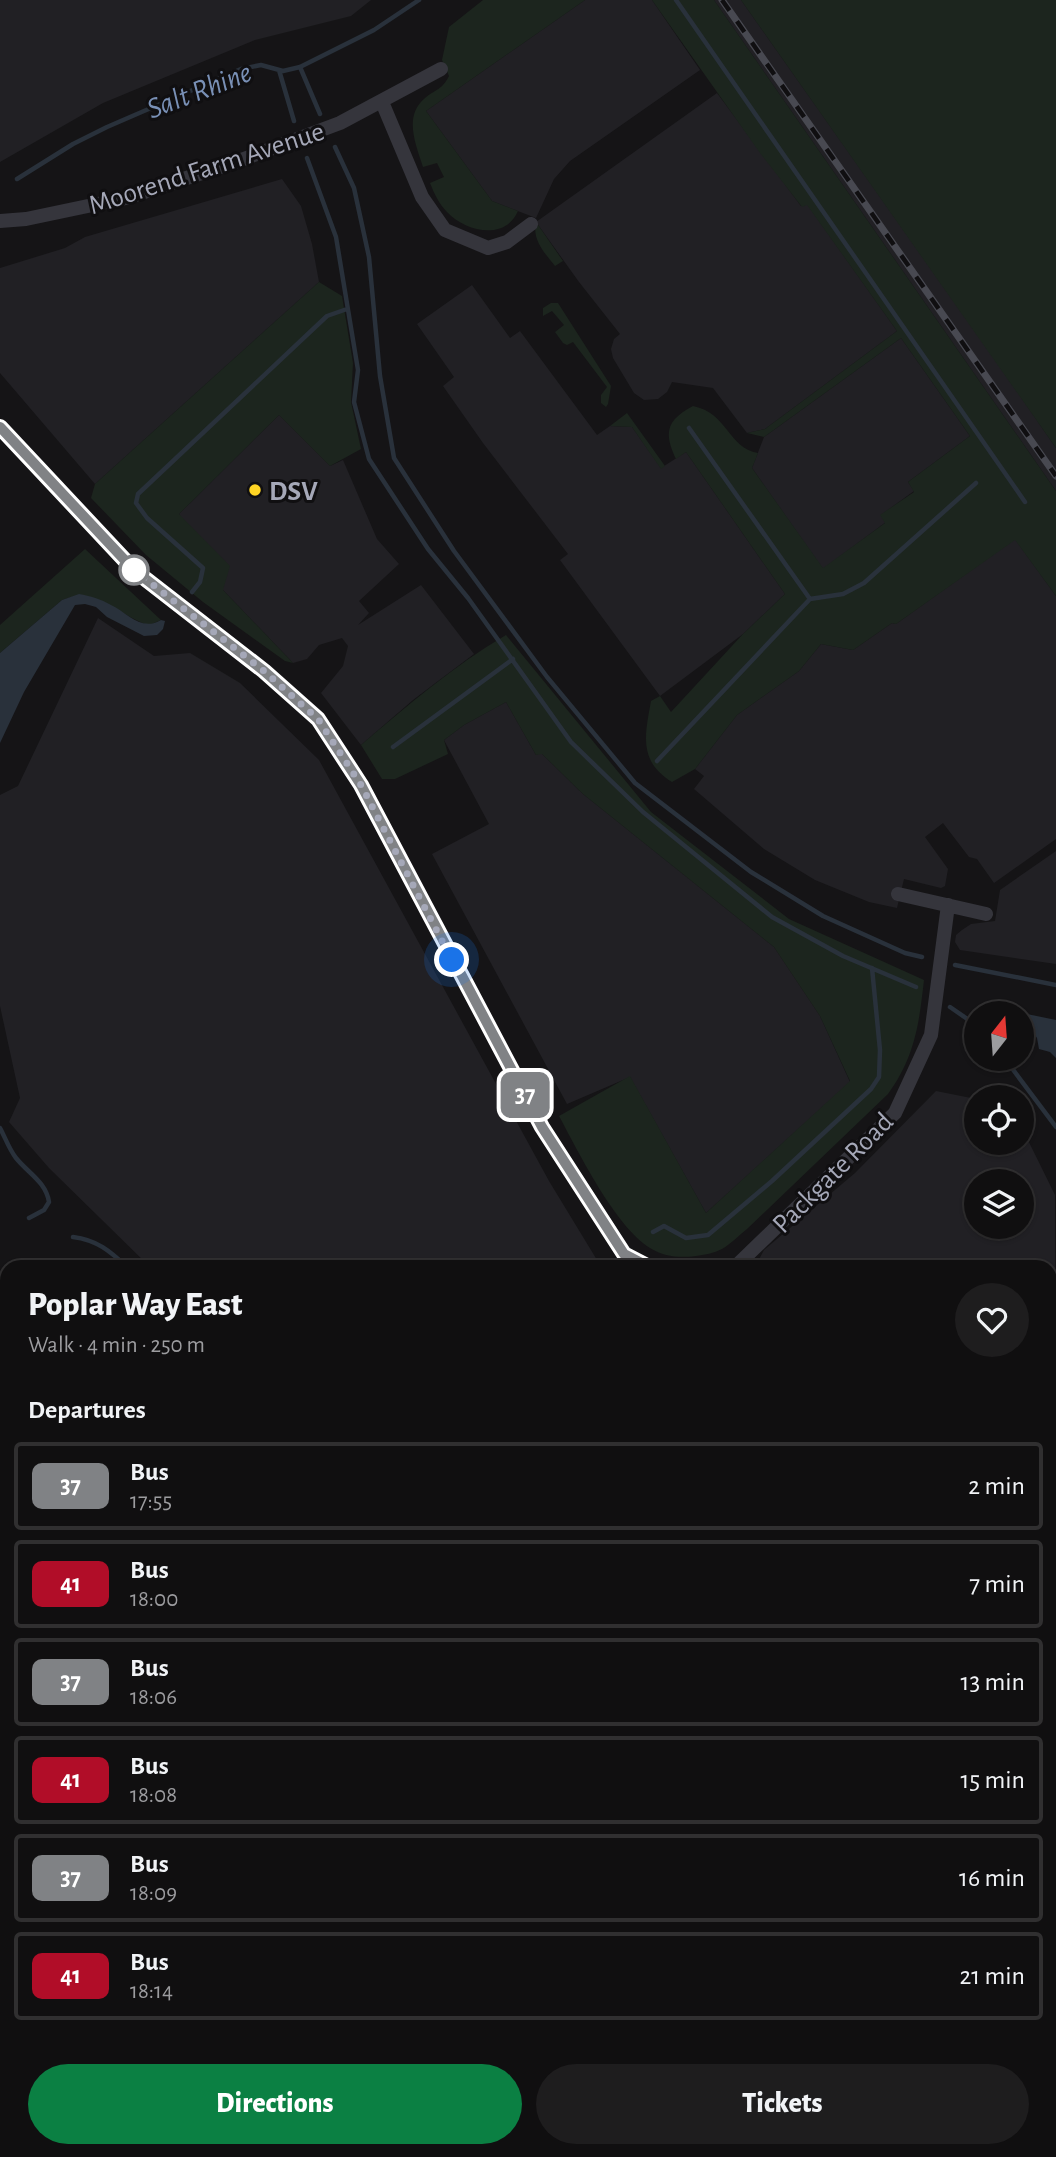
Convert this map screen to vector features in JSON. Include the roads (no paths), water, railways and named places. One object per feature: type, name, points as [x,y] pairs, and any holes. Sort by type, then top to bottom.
[{"type":"street","name":"Moorend Farm Avenue","points":[[0,228],[26,219],[126,198],[302,138],[382,102],[440,69]]},
{"type":"street","points":[[382,102],[422,198],[445,230],[488,248],[508,242],[531,224]]},
{"type":"street","name":"Moorend Farm Avenue","points":[[0,221],[26,219]]},
{"type":"street","points":[[0,427],[134,570],[264,671],[318,719],[361,785],[542,1127],[629,1260]]},
{"type":"street","points":[[898,894],[986,914]]},
{"type":"street","name":"Packgate Road","points":[[742,1260],[895,1113],[930,1035],[948,905]]},
{"type":"street","points":[[624,1254],[636,1260]]},
{"type":"waterway","name":"Salt Rhine","points":[[17,179],[73,144],[107,127],[241,69],[261,65],[283,71],[300,67],[374,30],[419,0]]},
{"type":"waterway","points":[[676,0],[1025,502]]},
{"type":"waterway","points":[[300,67],[320,114]]},
{"type":"waterway","points":[[279,70],[294,121]]},
{"type":"waterway","points":[[335,147],[354,188],[369,257],[380,376],[394,458],[454,551],[547,677],[635,783],[751,872],[823,916],[905,953],[922,957]]},
{"type":"waterway","points":[[307,158],[336,237],[358,370],[354,402],[369,459],[428,549],[468,598],[571,742],[643,812],[772,917],[843,956],[916,987]]},
{"type":"waterway","points":[[192,592],[200,582],[203,568],[147,518],[136,503],[138,494],[327,316],[347,309]]},
{"type":"waterway","points":[[689,428],[810,599]]},
{"type":"waterway","points":[[657,761],[810,599],[843,594],[864,583],[976,483]]},
{"type":"waterway","points":[[393,747],[513,659]]},
{"type":"waterway","points":[[955,965],[1056,985]]},
{"type":"waterway","points":[[653,1232],[664,1226],[686,1238],[708,1235],[772,1181],[871,1089],[879,1077],[880,1050],[872,968]]},
{"type":"waterway","points":[[950,1007],[964,1017]]},
{"type":"waterway","points":[[1014,1071],[1056,1127]]},
{"type":"waterway","points":[[0,1128],[14,1154],[47,1195],[49,1202],[44,1210],[29,1218]]},
{"type":"waterway","points":[[73,1237],[103,1247],[119,1260]]},
{"type":"railway","points":[[722,0],[1056,476]]},
{"type":"place","name":"DSV","points":[[255,490]]}]
